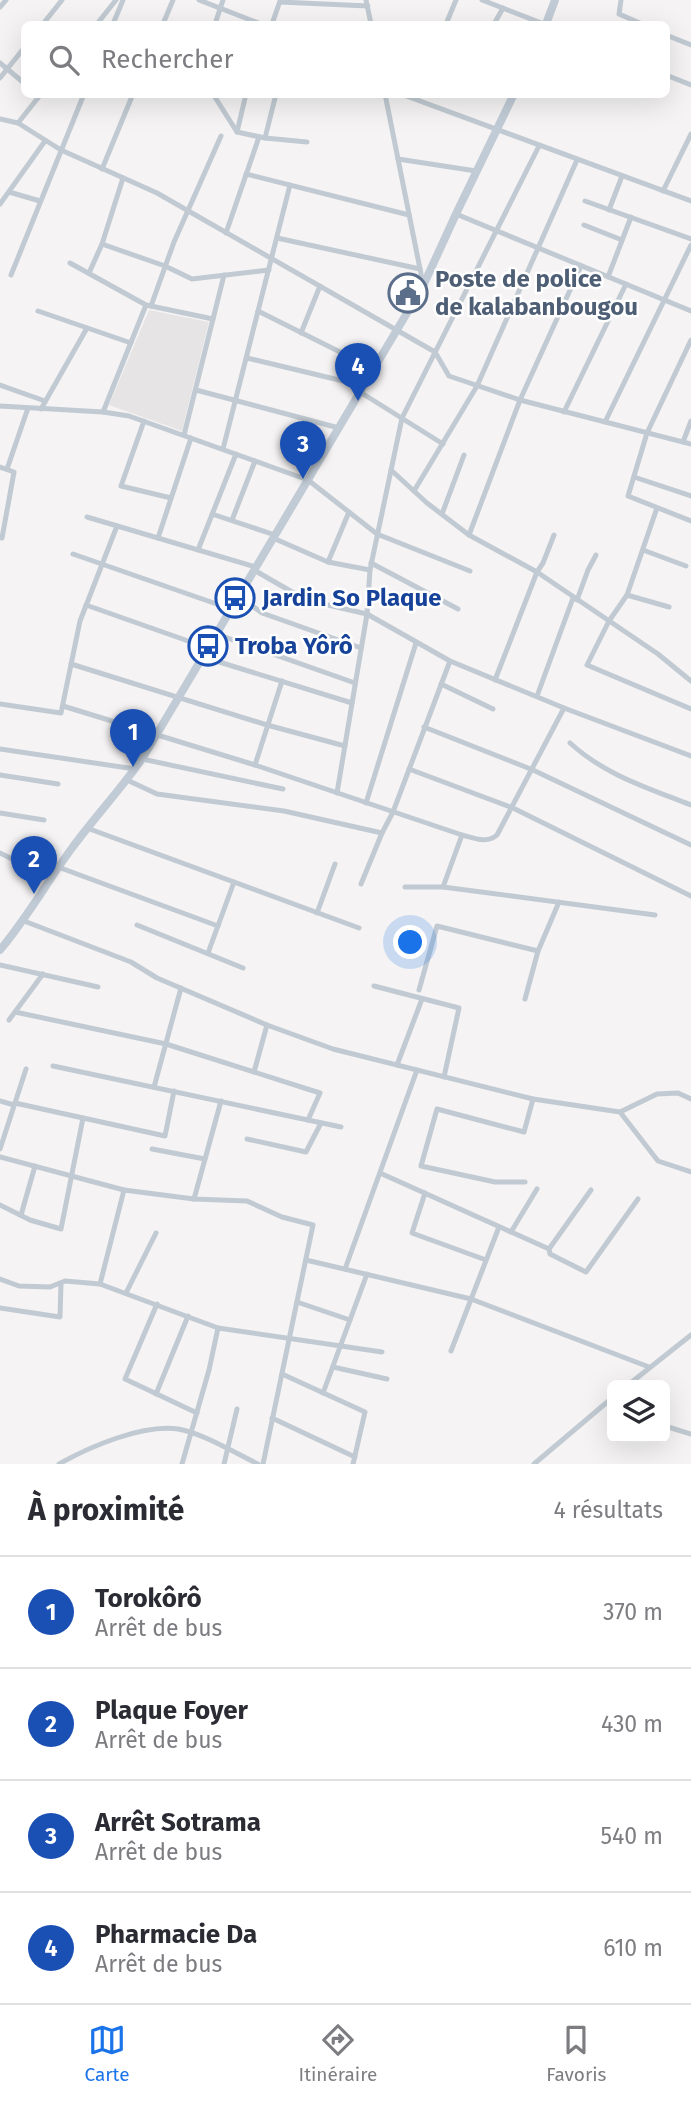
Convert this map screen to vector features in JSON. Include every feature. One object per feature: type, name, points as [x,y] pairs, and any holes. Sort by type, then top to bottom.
[{"type":"street","points":[[0,7],[6,0]]},
{"type":"street","points":[[45,21],[62,0]]},
{"type":"street","points":[[99,21],[116,0]]},
{"type":"street","points":[[114,21],[122,0]]},
{"type":"street","points":[[164,21],[173,0]]},
{"type":"street","points":[[199,0],[253,21]]},
{"type":"street","points":[[216,21],[223,0]]},
{"type":"street","points":[[447,21],[456,0]]},
{"type":"street","points":[[482,0],[537,21]]},
{"type":"street","points":[[546,21],[555,0]]},
{"type":"street","points":[[621,0],[620,14],[635,21]]},
{"type":"street","points":[[273,21],[279,1],[367,3],[370,21]]},
{"type":"street","points":[[496,21],[503,8]]},
{"type":"street","points":[[670,36],[691,45]]},
{"type":"street","points":[[0,78],[21,52]]},
{"type":"street","points":[[0,63],[21,81]]},
{"type":"street","points":[[670,76],[691,85]]},
{"type":"street","points":[[18,123],[38,98]]},
{"type":"street","points":[[10,275],[82,98]]},
{"type":"street","points":[[102,169],[131,98]]},
{"type":"street","points":[[216,98],[237,132],[262,138],[307,142]]},
{"type":"street","points":[[237,132],[245,98]]},
{"type":"street","points":[[226,233],[275,98]]},
{"type":"street","points":[[386,98],[423,286]]},
{"type":"street","points":[[411,98],[497,132],[691,201]]},
{"type":"street","points":[[0,950],[24,921],[58,867],[142,759],[423,286],[512,98]]},
{"type":"street","points":[[0,126],[2,119],[18,123],[61,150],[157,194],[435,352],[449,376],[520,400],[691,444]]},
{"type":"street","points":[[663,191],[691,134]]},
{"type":"street","points":[[103,412],[221,136]]},
{"type":"street","points":[[1,201],[45,141]]},
{"type":"street","points":[[337,793],[367,614],[370,566],[402,418],[539,146]]},
{"type":"street","points":[[398,159],[476,171]]},
{"type":"street","points":[[414,491],[477,386],[577,160]]},
{"type":"street","points":[[246,174],[409,215]]},
{"type":"street","points":[[609,209],[622,176]]},
{"type":"street","points":[[89,274],[102,244],[123,178]]},
{"type":"street","points":[[223,449],[290,185]]},
{"type":"street","points":[[9,192],[40,201]]},
{"type":"street","points":[[585,201],[691,239]]},
{"type":"street","points":[[456,214],[691,311]]},
{"type":"street","points":[[608,277],[631,217]]},
{"type":"street","points":[[584,225],[622,240]]},
{"type":"street","points":[[277,238],[420,269]]},
{"type":"street","points":[[102,244],[165,265],[192,279],[269,270]]},
{"type":"street","points":[[605,422],[691,245]]},
{"type":"street","points":[[70,262],[148,306],[213,319]]},
{"type":"street","points":[[469,534],[520,400],[581,266]]},
{"type":"street","points":[[158,538],[188,437],[195,390],[224,275]]},
{"type":"street","points":[[564,412],[626,284]]},
{"type":"street","points":[[301,332],[320,286]]},
{"type":"street","points":[[38,310],[131,343]]},
{"type":"street","points":[[258,311],[374,369]]},
{"type":"street","points":[[41,409],[87,328]]},
{"type":"street","points":[[691,340],[647,433],[628,496],[691,521]]},
{"type":"street","points":[[247,358],[362,389],[443,444]]},
{"type":"street","points":[[0,385],[45,401]]},
{"type":"street","points":[[195,390],[339,428]]},
{"type":"street","points":[[0,406],[103,412],[144,421],[308,480],[377,534],[470,571]]},
{"type":"street","points":[[7,469],[28,408]]},
{"type":"street","points":[[144,421],[121,486],[171,498]]},
{"type":"street","points":[[683,443],[691,421]]},
{"type":"street","points":[[198,550],[236,454]]},
{"type":"street","points":[[442,514],[464,455]]},
{"type":"street","points":[[232,520],[256,461]]},
{"type":"street","points":[[0,467],[14,472],[2,538]]},
{"type":"street","points":[[391,470],[469,534],[537,572],[658,654],[691,681]]},
{"type":"street","points":[[634,477],[691,496]]},
{"type":"street","points":[[657,508],[627,595],[609,621],[587,666],[691,709]]},
{"type":"street","points":[[328,562],[349,512]]},
{"type":"street","points":[[212,514],[274,537],[328,562],[370,566],[458,609]]},
{"type":"street","points":[[87,517],[255,568],[306,600],[367,614],[450,661],[691,756]]},
{"type":"street","points":[[0,704],[61,713],[80,621],[117,526]]},
{"type":"street","points":[[495,680],[554,535]]},
{"type":"street","points":[[643,550],[686,566]]},
{"type":"street","points":[[73,554],[231,609]]},
{"type":"street","points":[[537,696],[587,570],[596,555]]},
{"type":"street","points":[[627,595],[669,607]]},
{"type":"street","points":[[239,596],[262,613],[361,648]]},
{"type":"street","points":[[86,605],[208,648]]},
{"type":"street","points":[[216,634],[355,683]]},
{"type":"street","points":[[366,803],[416,643]]},
{"type":"street","points":[[202,657],[352,703]]},
{"type":"street","points":[[361,884],[393,812],[450,661]]},
{"type":"street","points":[[71,664],[267,725],[345,746]]},
{"type":"street","points":[[255,765],[282,681]]},
{"type":"street","points":[[441,684],[494,709]]},
{"type":"street","points":[[63,706],[484,840],[498,835],[565,708]]},
{"type":"street","points":[[424,727],[533,769],[691,845]]},
{"type":"street","points":[[570,743],[608,772],[691,805]]},
{"type":"street","points":[[0,750],[135,769]]},
{"type":"street","points":[[142,759],[283,789]]},
{"type":"street","points":[[409,769],[513,808],[691,896]]},
{"type":"street","points":[[0,775],[58,784]]},
{"type":"street","points":[[127,780],[157,794],[284,811],[382,833]]},
{"type":"street","points":[[0,813],[44,820]]},
{"type":"street","points":[[87,828],[359,928]]},
{"type":"street","points":[[443,887],[462,835]]},
{"type":"street","points":[[0,853],[52,879]]},
{"type":"street","points":[[317,913],[335,864]]},
{"type":"street","points":[[58,867],[218,926]]},
{"type":"street","points":[[208,953],[234,882]]},
{"type":"street","points":[[405,887],[443,887],[655,915]]},
{"type":"street","points":[[525,999],[538,951],[559,902]]},
{"type":"street","points":[[24,921],[131,962],[158,978],[267,1025],[333,1049],[533,1099],[620,1112],[657,1094],[678,1093],[691,1099]]},
{"type":"street","points":[[137,925],[243,968]]},
{"type":"street","points":[[419,990],[438,926],[538,951]]},
{"type":"street","points":[[0,965],[98,987]]},
{"type":"street","points":[[9,1020],[43,974]]},
{"type":"street","points":[[374,986],[459,1008],[444,1077]]},
{"type":"street","points":[[154,1087],[181,988]]},
{"type":"street","points":[[397,1065],[422,999]]},
{"type":"street","points":[[15,1012],[166,1044],[320,1093],[309,1120]]},
{"type":"street","points":[[254,1072],[267,1025]]},
{"type":"street","points":[[54,1066],[341,1127]]},
{"type":"street","points":[[0,1149],[26,1069]]},
{"type":"street","points":[[345,1269],[417,1070]]},
{"type":"street","points":[[0,1101],[164,1136],[174,1091]]},
{"type":"street","points":[[525,1182],[495,1182],[421,1166],[437,1110],[524,1132],[533,1099]]},
{"type":"street","points":[[194,1199],[221,1101]]},
{"type":"street","points":[[620,1112],[658,1161],[691,1172]]},
{"type":"street","points":[[0,1205],[61,1228],[83,1118]]},
{"type":"street","points":[[247,1139],[306,1152],[321,1123]]},
{"type":"street","points":[[152,1149],[205,1159]]},
{"type":"street","points":[[0,1157],[124,1189],[194,1199],[247,1201],[282,1217],[313,1225],[260,1464],[177,1429],[144,1432],[98,1444],[59,1464]]},
{"type":"street","points":[[21,1215],[35,1166]]},
{"type":"street","points":[[380,1173],[549,1249],[550,1254],[586,1272],[638,1199]]},
{"type":"street","points":[[100,1284],[124,1189]]},
{"type":"street","points":[[511,1232],[537,1189]]},
{"type":"street","points":[[549,1249],[591,1190]]},
{"type":"street","points":[[425,1193],[412,1233],[486,1260]]},
{"type":"street","points":[[451,1351],[499,1227]]},
{"type":"street","points":[[126,1293],[156,1233]]},
{"type":"street","points":[[306,1259],[471,1299],[649,1367]]},
{"type":"street","points":[[323,1393],[367,1274]]},
{"type":"street","points":[[0,1279],[19,1286],[100,1284],[218,1328],[382,1352]]},
{"type":"street","points":[[0,1308],[60,1317],[61,1283]]},
{"type":"street","points":[[297,1302],[350,1320]]},
{"type":"street","points":[[156,1304],[125,1379],[197,1413]]},
{"type":"street","points":[[156,1394],[188,1316]]},
{"type":"street","points":[[183,1464],[218,1328]]},
{"type":"street","points":[[634,1380],[691,1335]]},
{"type":"street","points":[[333,1367],[387,1379]]},
{"type":"street","points":[[272,1418],[354,1460],[365,1412],[282,1374]]},
{"type":"street","points":[[534,1464],[607,1402]]},
{"type":"street","points":[[224,1464],[237,1409]]},
{"type":"street","points":[[670,1428],[691,1434]]},
{"type":"shaded area","points":[[149,310],[209,322],[182,431],[109,405]]},
{"type":"place","name":"Poste de police de kalabanbougou","points":[[408,293]]},
{"type":"place","name":"Pharmacie Da","points":[[358,401]]},
{"type":"place","name":"Arrêt Sotrama","points":[[303,479]]},
{"type":"place","name":"Jardin So Plaque","points":[[235,598]]},
{"type":"place","name":"Troba Yôrô","points":[[208,646]]},
{"type":"place","name":"Torokôrô","points":[[133,767]]},
{"type":"place","name":"Plaque Foyer","points":[[34,894]]}]
